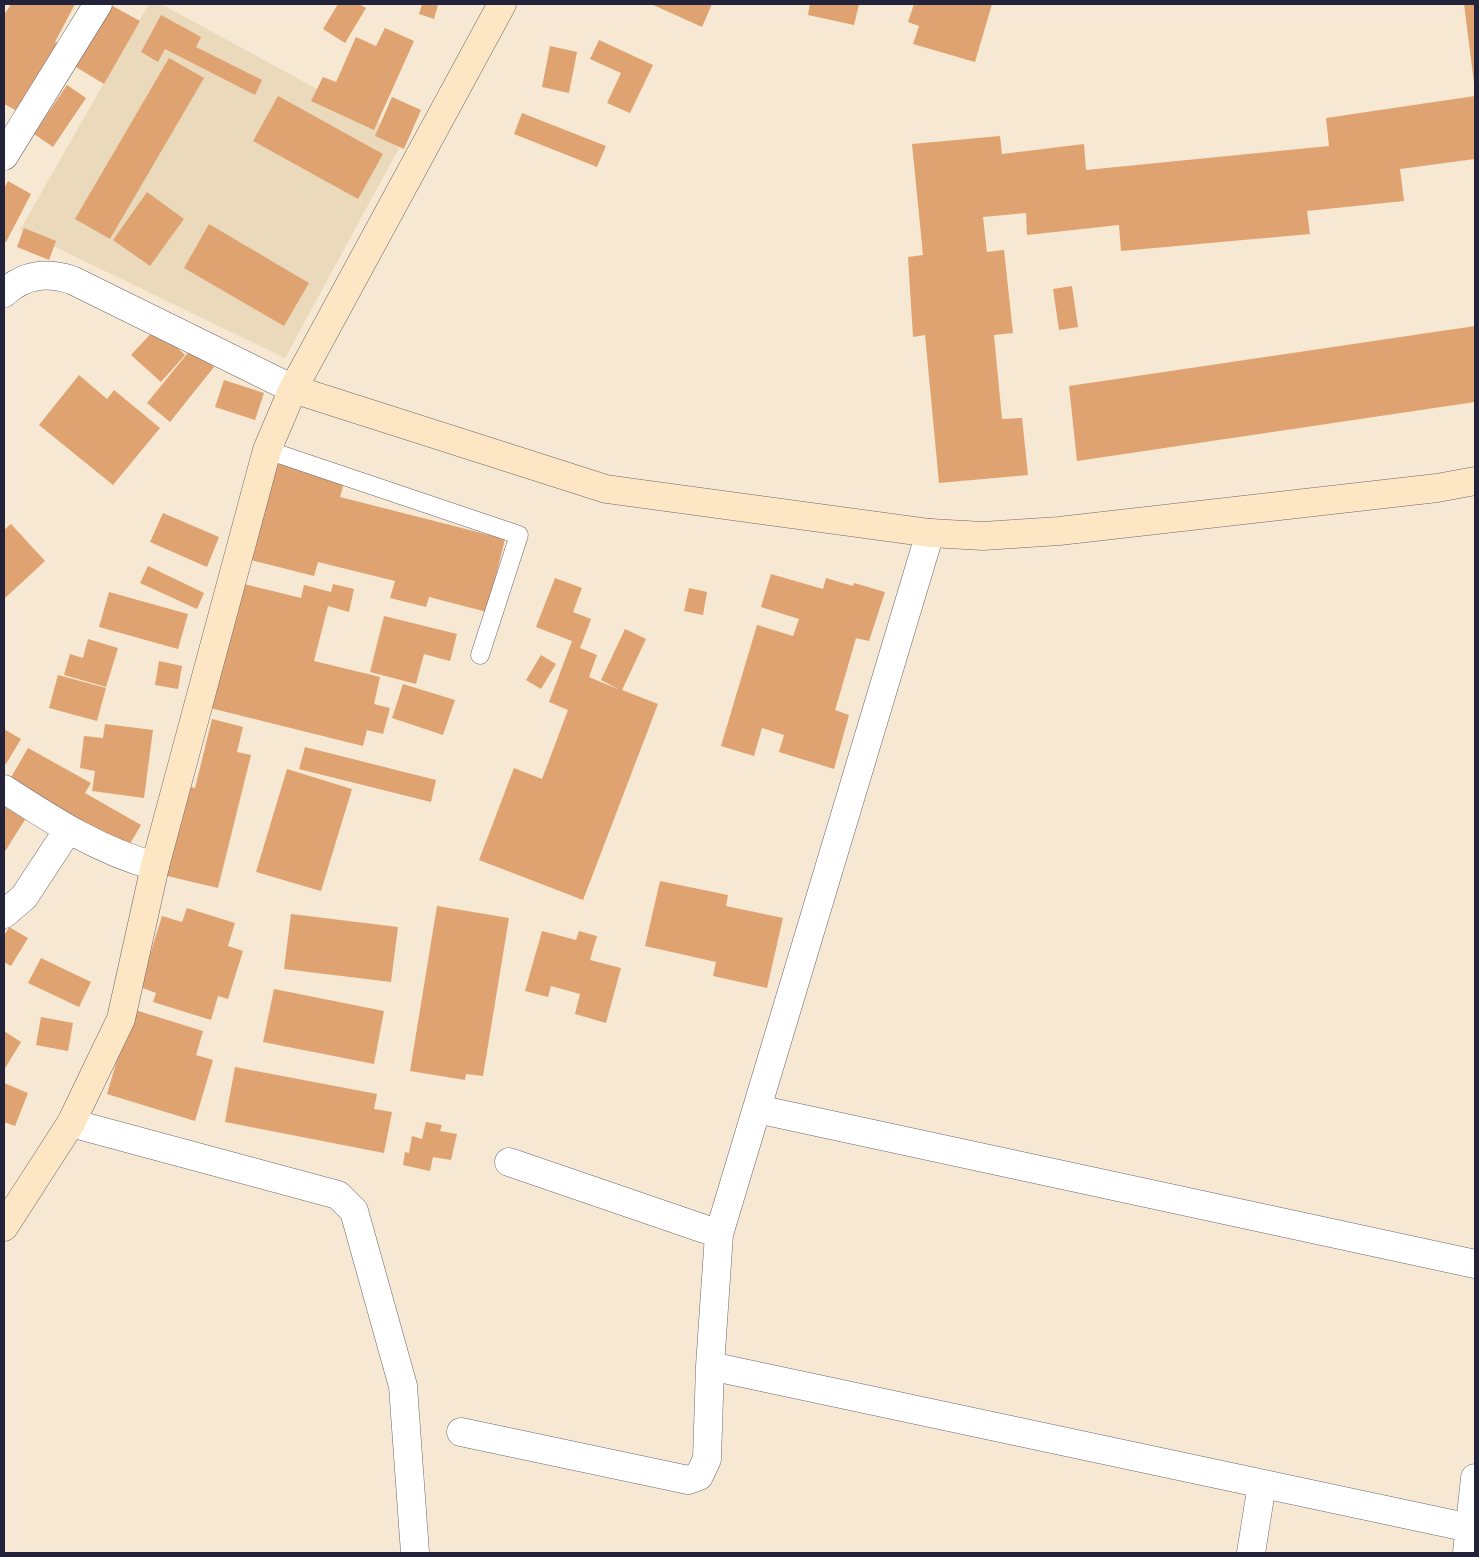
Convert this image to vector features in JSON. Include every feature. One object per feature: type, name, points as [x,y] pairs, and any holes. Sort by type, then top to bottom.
[{"type":"street","points":[[4,156],[98,4]]},
{"type":"street","points":[[4,1226],[71,1123],[121,1018],[155,866],[268,450],[294,389],[502,4]]},
{"type":"street","points":[[4,293],[15,282],[29,277],[44,275],[72,280],[294,389],[606,489],[930,533],[983,536],[1059,532],[1437,488],[1475,481]]},
{"type":"street","points":[[461,1432],[688,1480],[699,1476],[707,1459],[710,1366],[718,1234],[758,1109],[930,533]]},
{"type":"street","points":[[4,789],[68,830],[127,858],[155,866]]},
{"type":"street","points":[[4,914],[24,897],[68,830]]},
{"type":"street","points":[[758,1109],[1475,1264]]},
{"type":"street","points":[[71,1123],[338,1195],[354,1211],[403,1386],[415,1553]]},
{"type":"street","points":[[509,1162],[718,1234]]},
{"type":"street","points":[[710,1366],[1262,1484],[1468,1541],[1475,1478]]},
{"type":"street","points":[[1251,1553],[1262,1484]]},
{"type":"lane","points":[[268,450],[519,535],[480,655]]},
{"type":"shaded area","points":[[149,4],[161,4],[405,137],[285,358],[20,230]]},
{"type":"building","points":[[11,4],[75,4],[55,42],[58,43],[21,113],[4,104],[4,15]]},
{"type":"building","points":[[109,4],[140,21],[104,84],[71,64]]},
{"type":"building","points":[[338,4],[359,4],[366,8],[345,43],[323,29]]},
{"type":"building","points":[[422,4],[438,5],[434,19],[419,14]]},
{"type":"building","points":[[651,4],[712,4],[702,27]]},
{"type":"building","points":[[810,4],[859,4],[854,25],[808,15]]},
{"type":"building","points":[[914,4],[992,4],[975,62],[913,44],[919,26],[908,22]]},
{"type":"building","points":[[1464,4],[1475,4],[1475,83],[1474,83]]},
{"type":"building","points":[[161,15],[201,37],[196,47],[262,80],[255,95],[165,49],[158,62],[141,52]]},
{"type":"building","points":[[385,28],[414,41],[374,130],[311,101],[323,77],[336,82],[356,37],[376,46]]},
{"type":"building","points":[[599,40],[653,65],[630,113],[607,103],[621,73],[590,59]]},
{"type":"building","points":[[550,46],[577,52],[569,93],[542,87]]},
{"type":"building","points":[[169,58],[204,78],[110,239],[75,219]]},
{"type":"building","points":[[67,85],[86,98],[53,147],[34,134]]},
{"type":"building","points":[[278,96],[383,154],[358,199],[253,141]]},
{"type":"building","points":[[1475,96],[1475,159],[1400,169],[1404,201],[1307,211],[1310,234],[1121,251],[1119,225],[1027,235],[1026,213],[983,217],[987,252],[1004,250],[1013,333],[994,335],[1002,419],[1022,418],[1028,475],[939,483],[925,335],[913,337],[908,257],[923,255],[912,144],[1000,136],[1002,154],[1084,144],[1086,170],[1329,146],[1326,118]]},
{"type":"building","points":[[392,97],[421,110],[404,149],[375,136]]},
{"type":"building","points":[[522,113],[606,146],[597,167],[514,134]]},
{"type":"building","points":[[8,181],[31,194],[6,242],[4,241],[4,189]]},
{"type":"building","points":[[147,192],[184,219],[150,266],[113,240]]},
{"type":"building","points":[[209,224],[309,283],[284,326],[184,268]]},
{"type":"building","points":[[24,228],[56,241],[49,260],[17,247]]},
{"type":"building","points":[[1072,286],[1078,327],[1059,330],[1053,289]]},
{"type":"building","points":[[1475,326],[1475,402],[1077,461],[1069,386]]},
{"type":"building","points":[[156,328],[185,355],[161,382],[131,355]]},
{"type":"building","points":[[191,349],[214,367],[170,422],[147,403]]},
{"type":"building","points":[[79,375],[107,399],[114,390],[160,428],[113,485],[39,425]]},
{"type":"building","points":[[224,380],[264,393],[255,420],[215,407]]},
{"type":"building","points":[[272,460],[345,479],[340,497],[505,539],[487,612],[429,597],[426,607],[390,598],[395,581],[318,562],[314,576],[247,559]]},
{"type":"building","points":[[163,513],[219,537],[207,567],[150,542]]},
{"type":"building","points":[[11,524],[45,561],[4,599],[4,530]]},
{"type":"building","points":[[148,566],[204,593],[197,609],[140,583]]},
{"type":"building","points":[[771,574],[823,589],[826,578],[853,586],[854,583],[885,592],[869,641],[856,638],[835,710],[849,715],[834,769],[779,752],[784,735],[762,728],[754,756],[721,746],[757,625],[793,636],[799,619],[761,607]]},
{"type":"building","points":[[555,578],[582,588],[573,612],[591,619],[580,648],[597,655],[589,677],[620,690],[601,680],[625,629],[646,639],[622,690],[658,704],[583,900],[479,860],[514,768],[542,779],[568,710],[549,702],[572,641],[536,627]]},
{"type":"building","points":[[244,584],[301,598],[304,585],[331,592],[333,584],[354,589],[349,612],[328,606],[314,661],[380,677],[374,704],[390,708],[383,734],[367,730],[363,746],[210,708]]},
{"type":"building","points":[[689,588],[707,592],[703,615],[684,611]]},
{"type":"building","points":[[109,592],[188,614],[178,649],[99,627]]},
{"type":"building","points":[[384,616],[457,634],[450,661],[424,654],[416,684],[370,672]]},
{"type":"building","points":[[88,639],[118,648],[106,687],[64,675],[70,654],[83,658]]},
{"type":"building","points":[[541,655],[556,664],[541,689],[526,680]]},
{"type":"building","points":[[159,661],[182,666],[178,689],[155,685]]},
{"type":"building","points":[[58,675],[106,688],[97,721],[49,708]]},
{"type":"building","points":[[403,684],[455,700],[443,735],[392,718]]},
{"type":"building","points":[[212,719],[243,727],[237,752],[251,755],[218,888],[163,875],[186,786],[195,788]]},
{"type":"building","points":[[105,724],[153,730],[144,798],[92,791],[95,771],[80,768],[84,736],[103,738]]},
{"type":"building","points":[[4,729],[21,739],[6,764],[4,763]]},
{"type":"building","points":[[305,747],[436,780],[431,802],[299,769]]},
{"type":"building","points":[[28,748],[91,783],[85,793],[141,825],[124,854],[6,786]]},
{"type":"building","points":[[287,769],[352,789],[321,891],[256,872]]},
{"type":"building","points":[[4,799],[28,815],[4,853]]},
{"type":"building","points":[[660,881],[728,895],[726,906],[783,918],[767,988],[713,976],[716,962],[645,946]]},
{"type":"building","points":[[437,906],[509,918],[483,1076],[466,1074],[465,1080],[410,1071]]},
{"type":"building","points":[[187,908],[235,923],[228,946],[243,951],[228,999],[218,996],[211,1020],[153,1002],[156,993],[140,987],[162,916],[182,922]]},
{"type":"building","points":[[291,914],[398,927],[391,982],[284,969]]},
{"type":"building","points":[[9,927],[28,938],[11,966],[4,962],[4,936]]},
{"type":"building","points":[[542,931],[576,940],[579,931],[597,936],[590,960],[621,968],[606,1023],[575,1014],[580,994],[551,986],[548,997],[525,991]]},
{"type":"building","points":[[41,958],[91,982],[79,1007],[28,983]]},
{"type":"building","points":[[274,989],[384,1011],[374,1064],[263,1042]]},
{"type":"building","points":[[132,1009],[203,1031],[196,1055],[213,1060],[195,1121],[107,1094]]},
{"type":"building","points":[[41,1017],[73,1023],[68,1051],[36,1045]]},
{"type":"building","points":[[4,1031],[21,1042],[4,1070]]},
{"type":"building","points":[[235,1067],[377,1094],[374,1109],[392,1112],[384,1153],[225,1122]]},
{"type":"building","points":[[4,1083],[28,1093],[15,1126],[4,1122]]},
{"type":"building","points":[[426,1122],[442,1125],[440,1131],[457,1134],[451,1160],[433,1157],[430,1171],[403,1165],[405,1152],[409,1153],[412,1136],[422,1139]]}]
